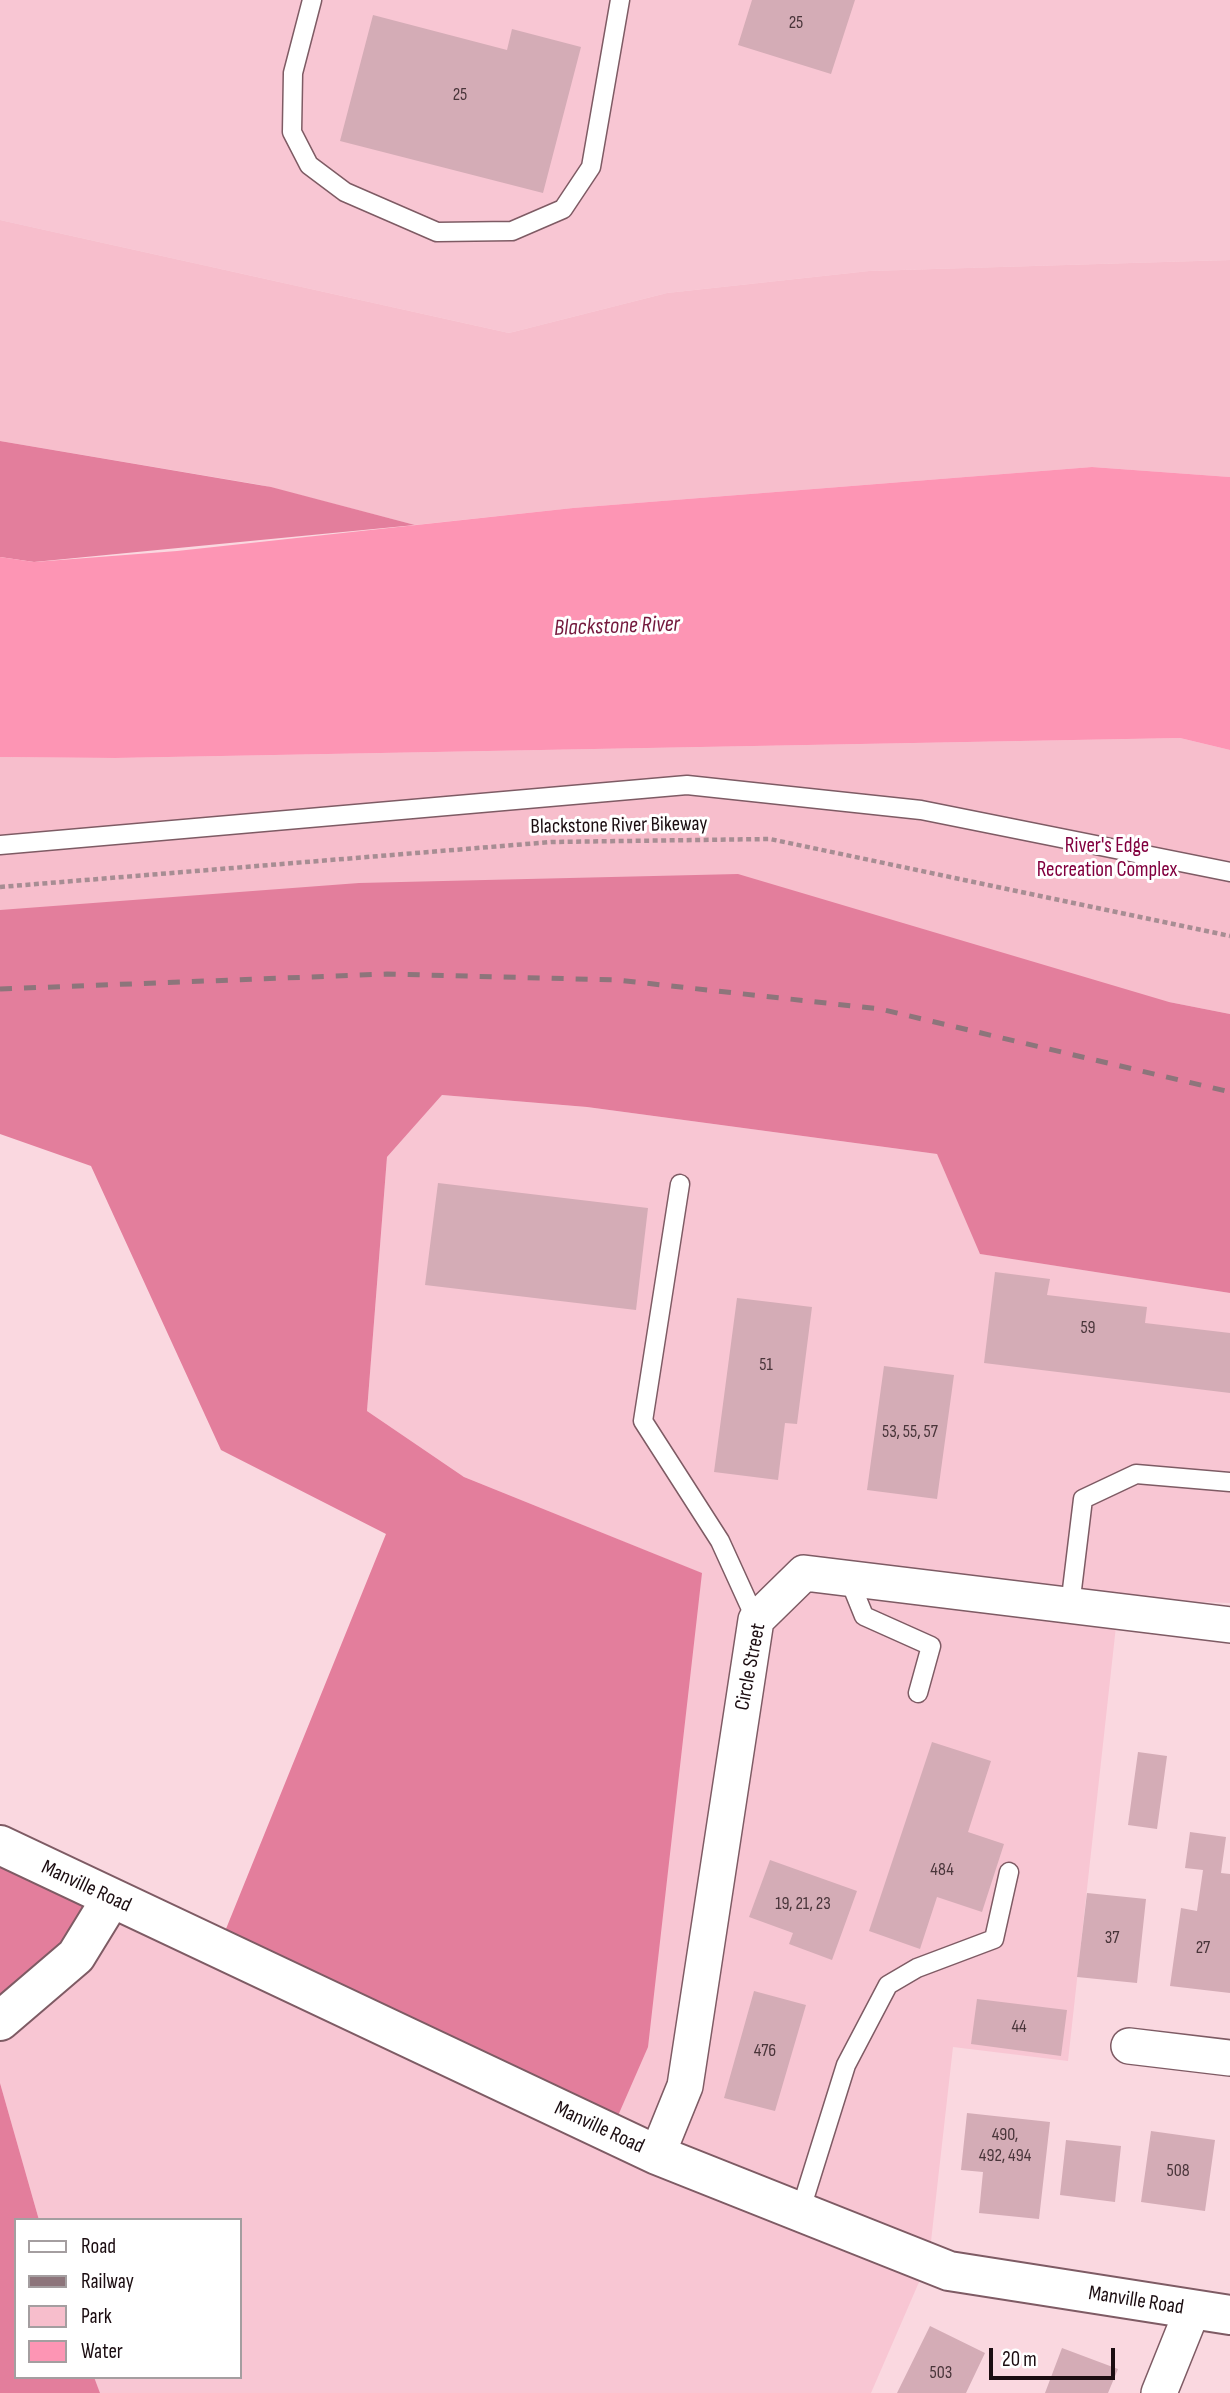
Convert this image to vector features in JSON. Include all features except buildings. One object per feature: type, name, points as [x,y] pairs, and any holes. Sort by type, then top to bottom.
[{"type":"main road","name":"Manville Road","points":[[0,1846],[657,2155],[948,2271],[1230,2315]]},
{"type":"main road","points":[[0,2021],[76,1956],[111,1899]]},
{"type":"street","name":"Circle Street","points":[[657,2155],[685,2086],[756,1620],[804,1573],[1230,1626]]},
{"type":"street","points":[[1129,2046],[1230,2058]]},
{"type":"street","points":[[1159,2393],[1192,2311]]},
{"type":"lane","points":[[312,0],[293,74],[292,132],[309,165],[345,192],[437,232],[512,231],[563,209],[591,167],[614,1]]},
{"type":"lane","points":[[0,845],[687,785],[921,810],[1230,872]]},
{"type":"lane","points":[[680,1184],[643,1421],[720,1541],[756,1620]]},
{"type":"lane","points":[[1070,1606],[1083,1499],[1136,1474],[1230,1482]]},
{"type":"lane","points":[[849,1579],[864,1616],[931,1646],[918,1693]]},
{"type":"lane","points":[[800,2212],[846,2065],[888,1985],[917,1968],[994,1940],[1009,1872]]},
{"type":"path","name":"Blackstone River Bikeway","points":[[0,887],[551,842],[770,839],[1230,936]]},
{"type":"shaded area","points":[[0,0],[1230,0],[1230,260],[869,271],[667,293],[509,333],[0,220]]},
{"type":"shaded area","points":[[0,441],[271,487],[415,525],[34,562],[0,557]]},
{"type":"shaded area","points":[[738,874],[1169,1002],[1230,1014],[1230,1293],[980,1254],[937,1154],[587,1107],[442,1095],[387,1157],[367,1411],[464,1477],[702,1573],[648,2047],[610,2134],[215,1956],[386,1534],[221,1450],[91,1166],[0,1134],[0,910],[359,883]]},
{"type":"shaded area","points":[[442,1095],[587,1107],[937,1154],[981,1254],[1230,1293],[1230,1603],[1119,1599],[1068,2061],[953,2047],[929,2259],[871,2393],[100,2393],[95,2379],[242,2379],[242,2218],[38,2218],[0,2083],[0,2009],[100,1902],[215,1956],[701,1573],[464,1477],[367,1411],[387,1157]]},
{"type":"shaded area","points":[[0,1854],[100,1902],[0,2009]]},
{"type":"shaded area","points":[[0,2083],[38,2218],[14,2218],[14,2379],[95,2379],[100,2393],[0,2393]]},
{"type":"green space","points":[[0,220],[509,333],[667,293],[869,271],[1230,260],[1230,477],[1092,467],[573,508],[415,525],[261,485],[0,441]]},
{"type":"green space","name":"River's Edge Recreation Complex","points":[[1180,738],[1230,750],[1230,1014],[1169,1002],[0,936],[0,757],[115,758]]},
{"type":"water","name":"Blackstone River","points":[[1092,467],[1230,477],[1230,750],[1180,738],[115,758],[0,757],[0,557],[34,562],[177,551],[573,508]]},
{"type":"railway","points":[[0,989],[387,974],[617,980],[880,1009],[1230,1092]]}]
